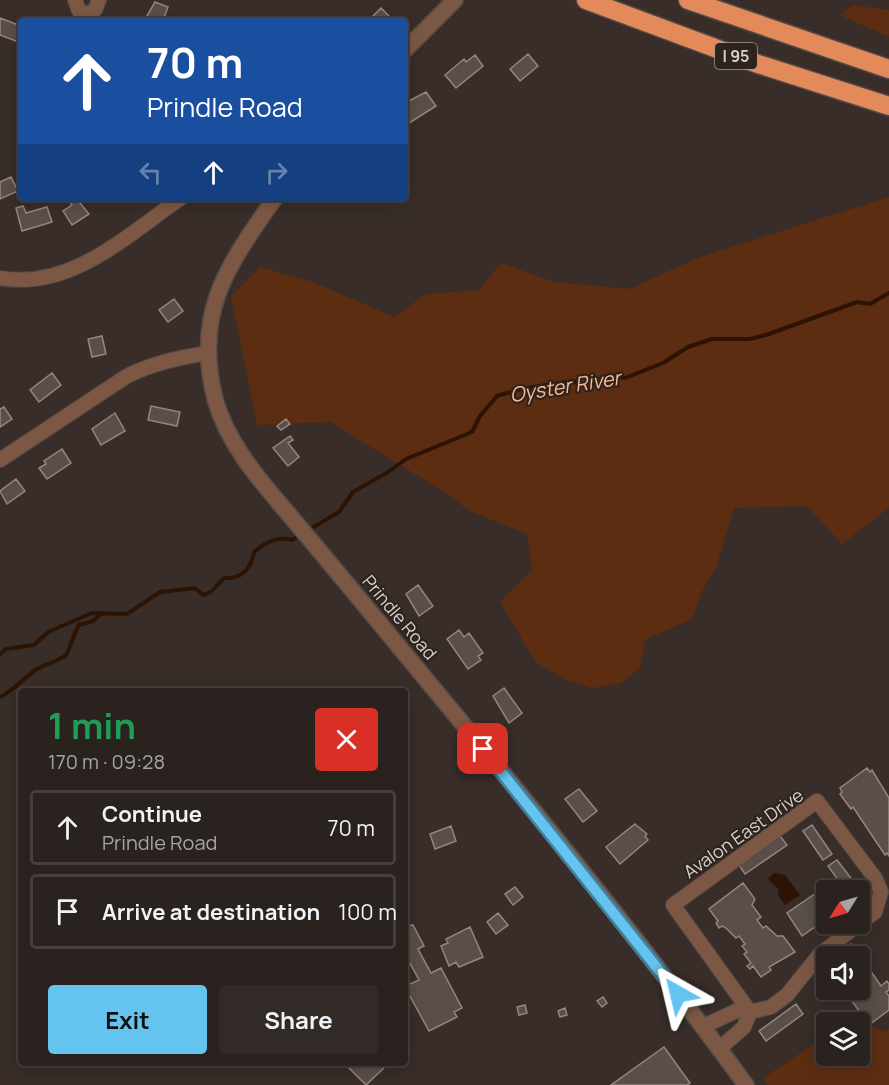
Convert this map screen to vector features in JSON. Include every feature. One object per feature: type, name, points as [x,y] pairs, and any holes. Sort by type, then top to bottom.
[{"type":"highway","name":"I 95","points":[[586,0],[748,60],[889,106]]},
{"type":"highway","name":"I 95","points":[[688,0],[889,69]]},
{"type":"street","points":[[75,0],[79,11],[87,14],[95,10],[99,0]]},
{"type":"street","points":[[408,48],[454,0]]},
{"type":"street","points":[[0,278],[43,280],[81,266],[177,201]]},
{"type":"street","name":"Prindle Road","points":[[273,201],[230,264],[220,284],[212,314],[209,353],[215,398],[227,430],[245,459],[595,889],[746,1085]]},
{"type":"street","points":[[0,460],[127,376],[156,364],[209,353]]},
{"type":"street","name":"Avalon East Drive","points":[[702,1027],[736,1011],[750,1012],[771,1006],[787,995],[800,981],[813,960],[875,912],[878,907],[881,892],[875,878],[817,801],[673,905],[750,1012]]},
{"type":"street","points":[[719,1049],[744,1027],[750,1012]]},
{"type":"shaded area","points":[[852,5],[889,10],[889,37],[840,15]]},
{"type":"shaded area","points":[[889,197],[889,508],[842,544],[807,506],[734,508],[716,568],[701,593],[693,618],[645,640],[640,668],[621,683],[592,688],[566,680],[536,663],[500,602],[532,570],[527,534],[470,511],[441,490],[330,422],[257,425],[231,296],[260,267],[316,283],[394,317],[426,294],[479,290],[501,263],[554,282],[629,289],[700,257]]},
{"type":"shaded area","points":[[774,873],[785,875],[800,895],[785,905],[778,895],[779,890],[768,879]]},
{"type":"shaded area","points":[[870,1026],[885,1032],[889,1029],[889,1085],[768,1085],[763,1078],[816,1043],[816,1066],[870,1066]]},
{"type":"building","points":[[155,2],[168,7],[164,18],[146,18]]},
{"type":"building","points":[[381,8],[391,18],[371,18]]},
{"type":"building","points":[[0,18],[18,25],[18,42],[0,35]]},
{"type":"building","points":[[528,54],[538,66],[520,81],[510,69]]},
{"type":"building","points":[[475,55],[483,66],[456,88],[445,75],[464,59],[466,62]]},
{"type":"building","points":[[426,92],[436,106],[408,124],[408,101]]},
{"type":"building","points":[[11,177],[18,191],[0,199],[0,182]]},
{"type":"building","points":[[69,201],[78,201],[89,214],[72,225],[63,211],[72,205]]},
{"type":"building","points":[[23,206],[26,213],[47,207],[52,222],[22,231],[16,208]]},
{"type":"building","points":[[174,299],[183,311],[168,322],[159,310]]},
{"type":"building","points":[[102,336],[106,354],[92,357],[88,339]]},
{"type":"building","points":[[52,373],[61,385],[39,402],[30,390]]},
{"type":"building","points":[[151,406],[180,412],[177,426],[148,420]]},
{"type":"building","points":[[4,407],[12,419],[0,427],[0,409]]},
{"type":"building","points":[[115,413],[125,431],[101,445],[92,429]]},
{"type":"building","points":[[286,419],[290,424],[281,430],[277,426]]},
{"type":"building","points":[[290,436],[293,440],[288,443],[299,457],[288,466],[273,448]]},
{"type":"building","points":[[62,449],[71,463],[47,479],[39,468],[46,464],[44,461]]},
{"type":"building","points":[[16,479],[25,491],[7,504],[0,491]]},
{"type":"building","points":[[418,585],[433,606],[419,616],[406,594]]},
{"type":"building","points":[[459,630],[464,637],[469,633],[483,653],[478,656],[481,660],[468,669],[447,639]]},
{"type":"building","points":[[504,688],[522,713],[509,723],[493,696]]},
{"type":"building","points":[[867,768],[870,772],[872,770],[889,798],[889,856],[887,853],[885,855],[853,807],[851,809],[840,794],[842,792],[840,788]]},
{"type":"building","points":[[579,789],[597,811],[583,822],[565,799]]},
{"type":"building","points":[[635,824],[647,834],[645,836],[648,840],[620,864],[606,847]]},
{"type":"building","points":[[812,825],[832,854],[823,860],[803,831]]},
{"type":"building","points":[[451,826],[456,841],[435,849],[430,834]]},
{"type":"building","points":[[780,836],[787,845],[745,874],[739,865]]},
{"type":"building","points":[[837,860],[852,880],[838,880],[828,866]]},
{"type":"building","points":[[743,883],[755,899],[752,905],[761,917],[757,920],[763,928],[766,926],[777,936],[783,936],[795,952],[769,967],[771,970],[761,977],[753,966],[750,969],[747,966],[751,963],[744,954],[747,952],[742,946],[745,944],[739,936],[736,938],[722,926],[719,928],[716,923],[718,921],[709,909]]},
{"type":"building","points":[[515,887],[523,897],[513,905],[505,894]]},
{"type":"building","points":[[816,893],[816,926],[802,936],[787,913]]},
{"type":"building","points":[[498,913],[508,925],[496,934],[487,922]]},
{"type":"building","points":[[413,925],[424,946],[418,949],[431,973],[441,968],[462,1008],[454,1012],[457,1017],[429,1031],[408,992],[408,985],[419,980],[408,960],[408,926]]},
{"type":"building","points":[[470,927],[483,957],[459,967],[456,962],[449,966],[441,946],[448,943],[446,939]]},
{"type":"building","points":[[870,970],[881,986],[887,981],[889,984],[889,990],[886,992],[889,996],[889,1010],[870,1024],[870,1012],[860,1012],[851,1000],[870,1000]]},
{"type":"building","points":[[603,997],[607,1003],[602,1007],[597,1001]]},
{"type":"building","points":[[796,1004],[803,1014],[766,1041],[759,1031]]},
{"type":"building","points":[[525,1005],[527,1013],[519,1015],[517,1007]]},
{"type":"building","points":[[565,1008],[567,1015],[560,1017],[558,1011]]},
{"type":"building","points":[[664,1047],[690,1083],[687,1085],[611,1085]]},
{"type":"building","points":[[347,1066],[386,1066],[366,1085]]},
{"type":"waterway","name":"Oyster River","points":[[307,531],[339,512],[353,492],[406,459],[472,432],[480,416],[497,396],[521,389],[572,381],[587,385],[610,375],[625,378],[663,363],[688,347],[712,339],[750,339],[857,302],[870,304],[889,293]]},
{"type":"waterway","name":"Oyster River","points":[[0,654],[6,649],[34,645],[48,632],[92,613],[127,614],[160,592],[195,588],[203,595],[211,592],[224,578],[236,577],[245,572],[254,552],[263,545],[277,539],[292,540],[300,535]]},
{"type":"waterway","points":[[0,697],[37,669],[66,655],[79,625],[93,621],[102,613]]},
{"type":"route","points":[[483,749],[678,994]]}]
